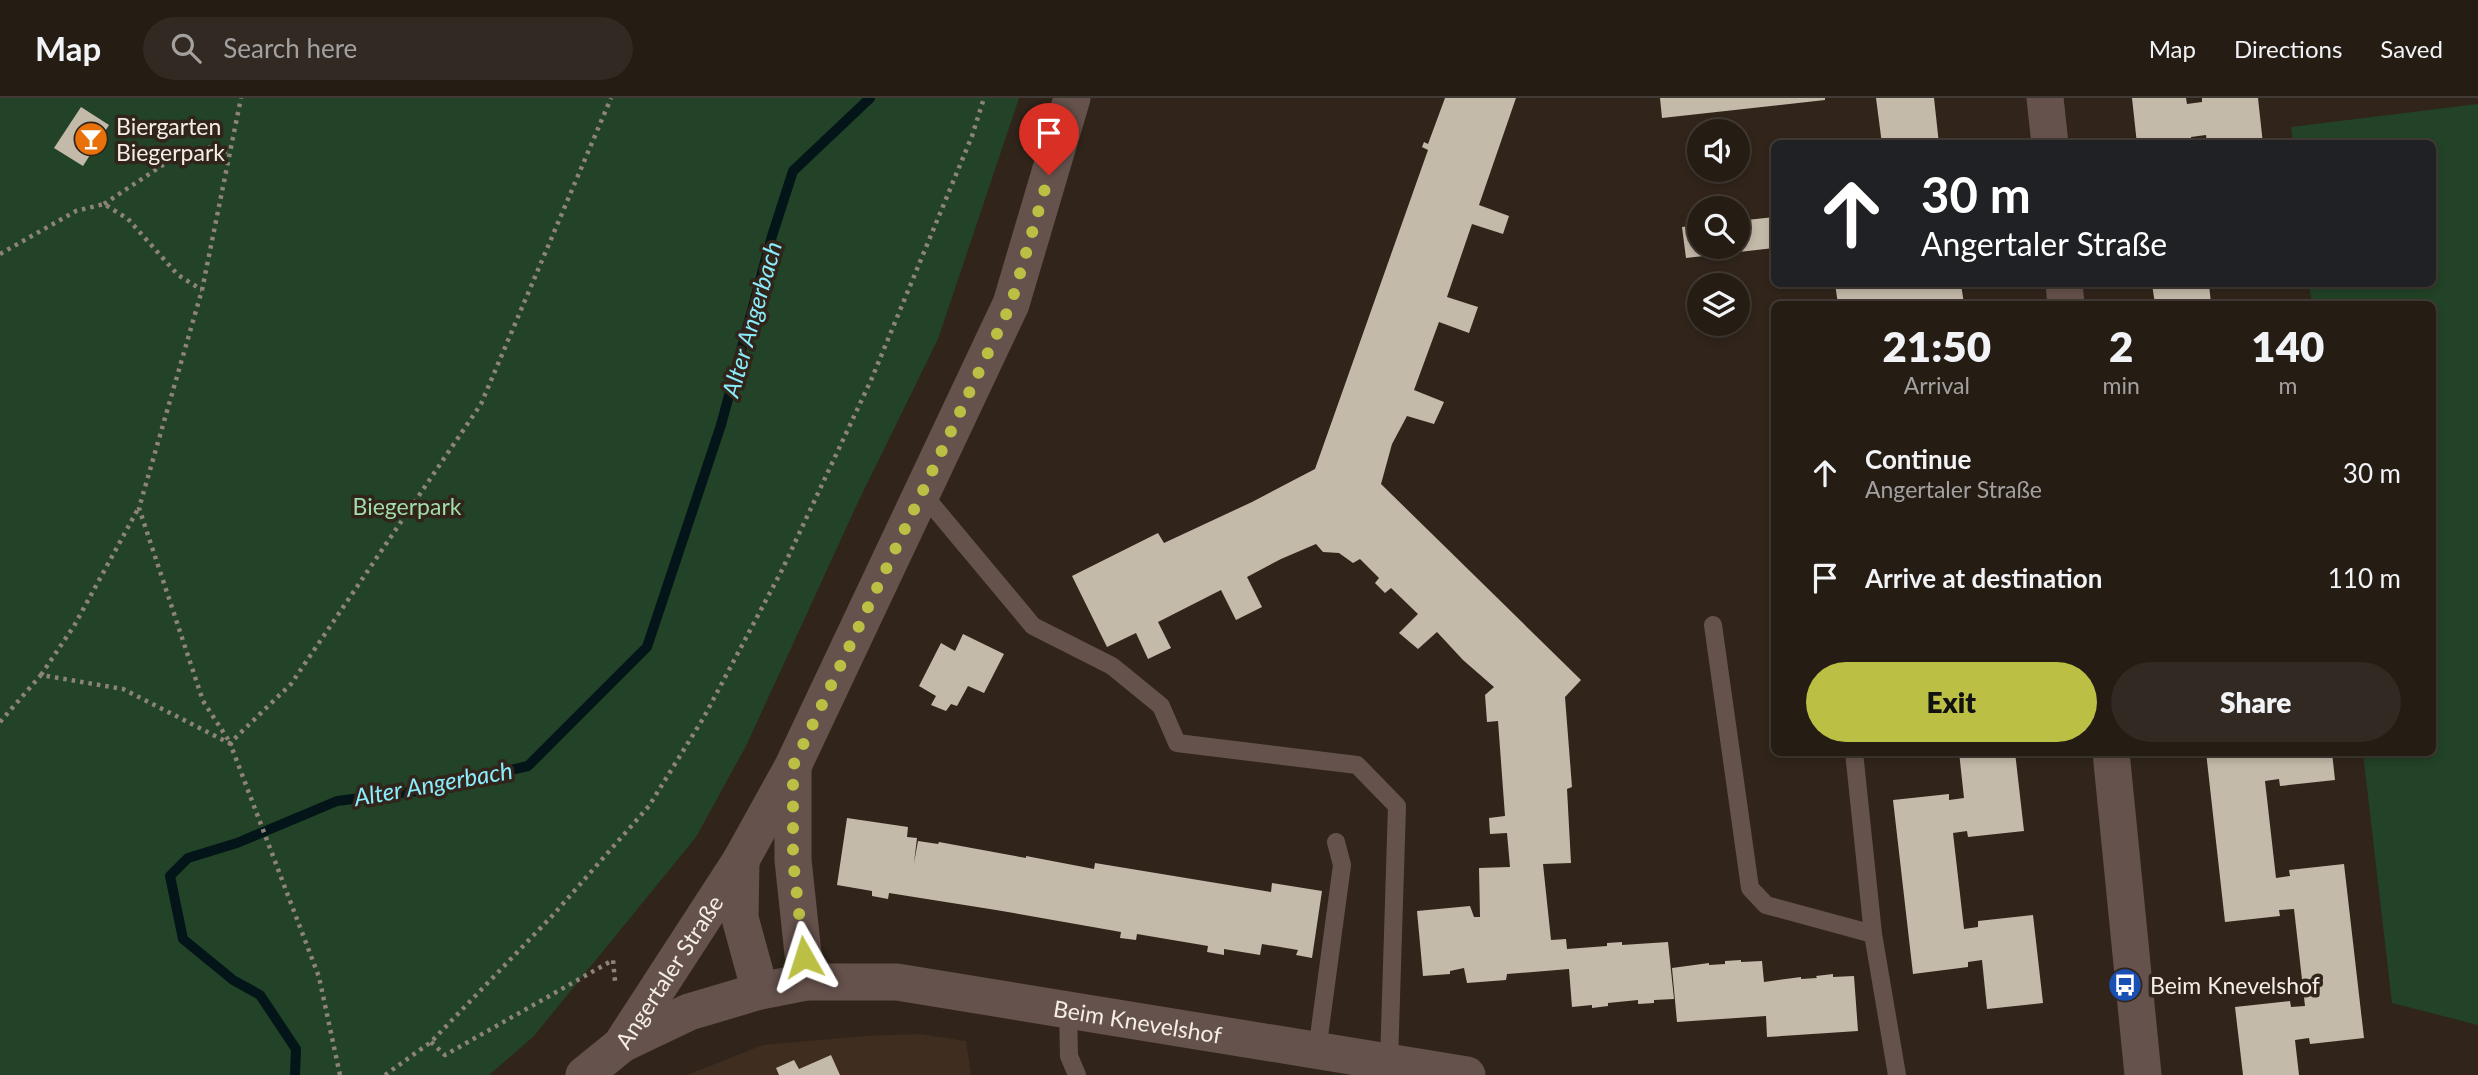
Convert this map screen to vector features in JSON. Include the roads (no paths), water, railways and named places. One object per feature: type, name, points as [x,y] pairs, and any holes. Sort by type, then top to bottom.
[{"type":"street","name":"Angertaler Straße","points":[[584,1075],[621,1045],[741,860],[793,766],[1011,304],[1072,98]]},
{"type":"street","points":[[2045,98],[2050,140]]},
{"type":"street","points":[[2111,756],[2143,1075]]},
{"type":"street","points":[[793,766],[793,860],[806,982]]},
{"type":"street","name":"Angertaler Straße","points":[[741,860],[740,918],[760,991]]},
{"type":"street","name":"Beim Knevelshof","points":[[621,1045],[689,1012],[760,991],[806,982],[897,982],[1467,1075]]},
{"type":"lane","points":[[922,494],[1033,626],[1112,666],[1152,698],[1161,706],[1177,743],[1357,765],[1397,806],[1389,1062]]},
{"type":"lane","points":[[1713,625],[1751,888],[1766,905],[1873,934]]},
{"type":"lane","points":[[1854,756],[1873,934],[1897,1075]]},
{"type":"lane","points":[[1317,1051],[1342,865],[1336,842]]},
{"type":"lane","points":[[1068,1010],[1069,1056],[1077,1075]]},
{"type":"waterway","name":"Alter Angerbach","points":[[295,1075],[296,1049],[260,995],[233,980],[183,939],[170,876],[188,858],[237,843],[337,801],[417,791],[528,766],[647,647],[721,425],[772,236],[793,171],[870,98]]},
{"type":"place","name":"Biergarten Biegerpark","points":[[91,139]]},
{"type":"place","name":"Beim Knevelshof","points":[[2125,985]]},
{"type":"park label","name":"Biegerpark","points":[[407,506]]}]
